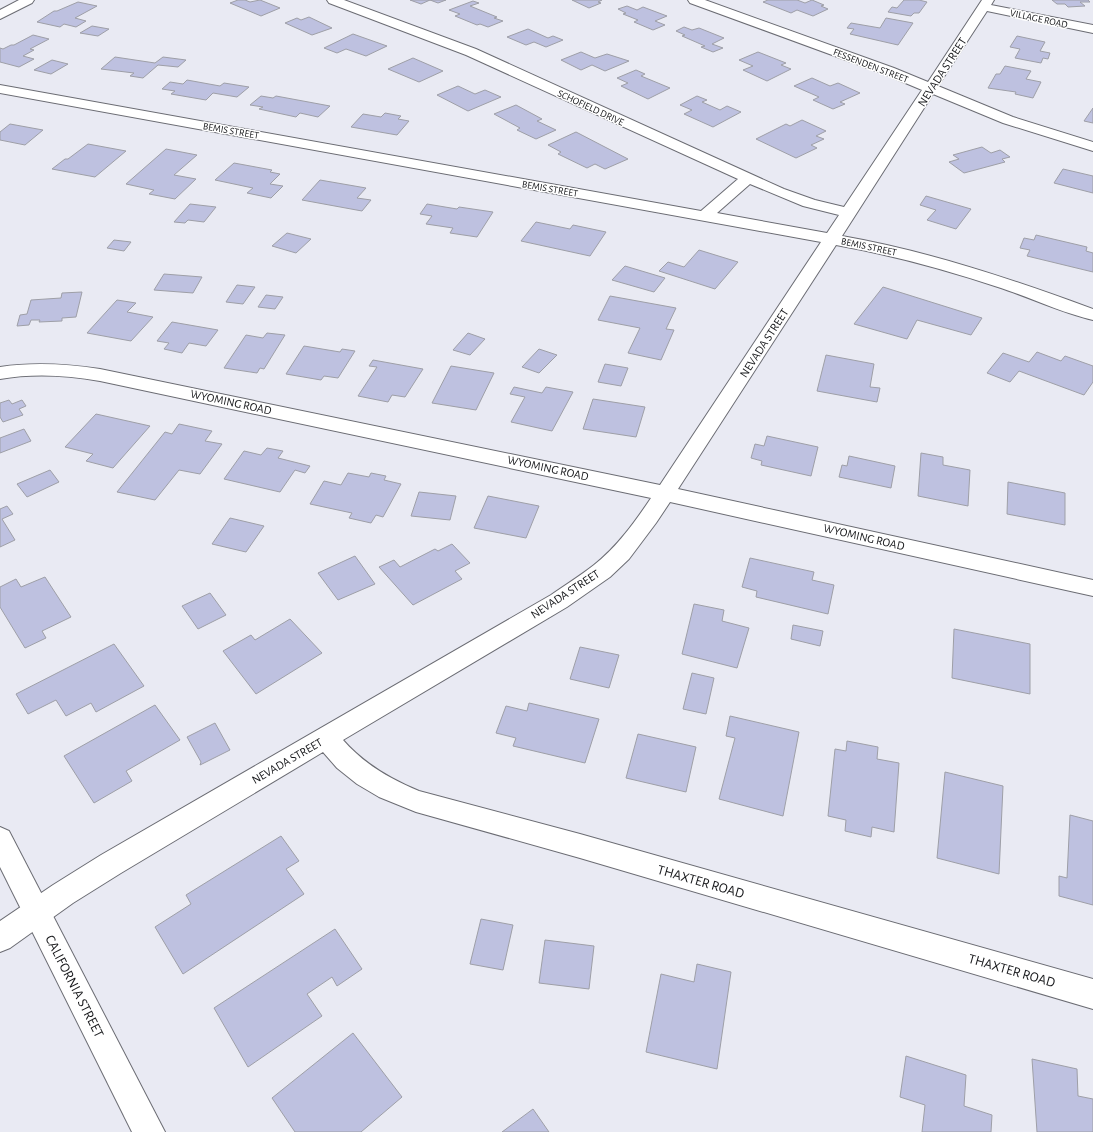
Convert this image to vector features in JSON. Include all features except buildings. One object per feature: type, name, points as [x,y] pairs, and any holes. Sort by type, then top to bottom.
[{"type":"street","points":[[0,14],[28,0]]},
{"type":"street","name":"SCHOFIELD DRIVE","points":[[333,0],[471,52],[794,198],[849,214]]},
{"type":"street","name":"FESSENDEN STREET","points":[[694,0],[889,71],[1008,120],[1093,147]]},
{"type":"street","name":"NEVADA STREET","points":[[0,938],[111,864],[559,601],[602,571],[621,553],[649,518],[932,88],[986,3]]},
{"type":"street","name":"VILLAGE ROAD","points":[[986,3],[1093,29]]},
{"type":"street","name":"BEMIS STREET","points":[[0,88],[898,252],[974,273],[1093,315]]},
{"type":"street","points":[[704,216],[748,178]]},
{"type":"street","name":"WYOMING ROAD","points":[[0,373],[40,368],[71,370],[100,375],[665,493],[1093,588]]},
{"type":"street","name":"THAXTER ROAD","points":[[326,738],[353,769],[378,785],[416,801],[1093,994]]},
{"type":"street","name":"CALIFORNIA STREET","points":[[0,839],[149,1132]]}]
